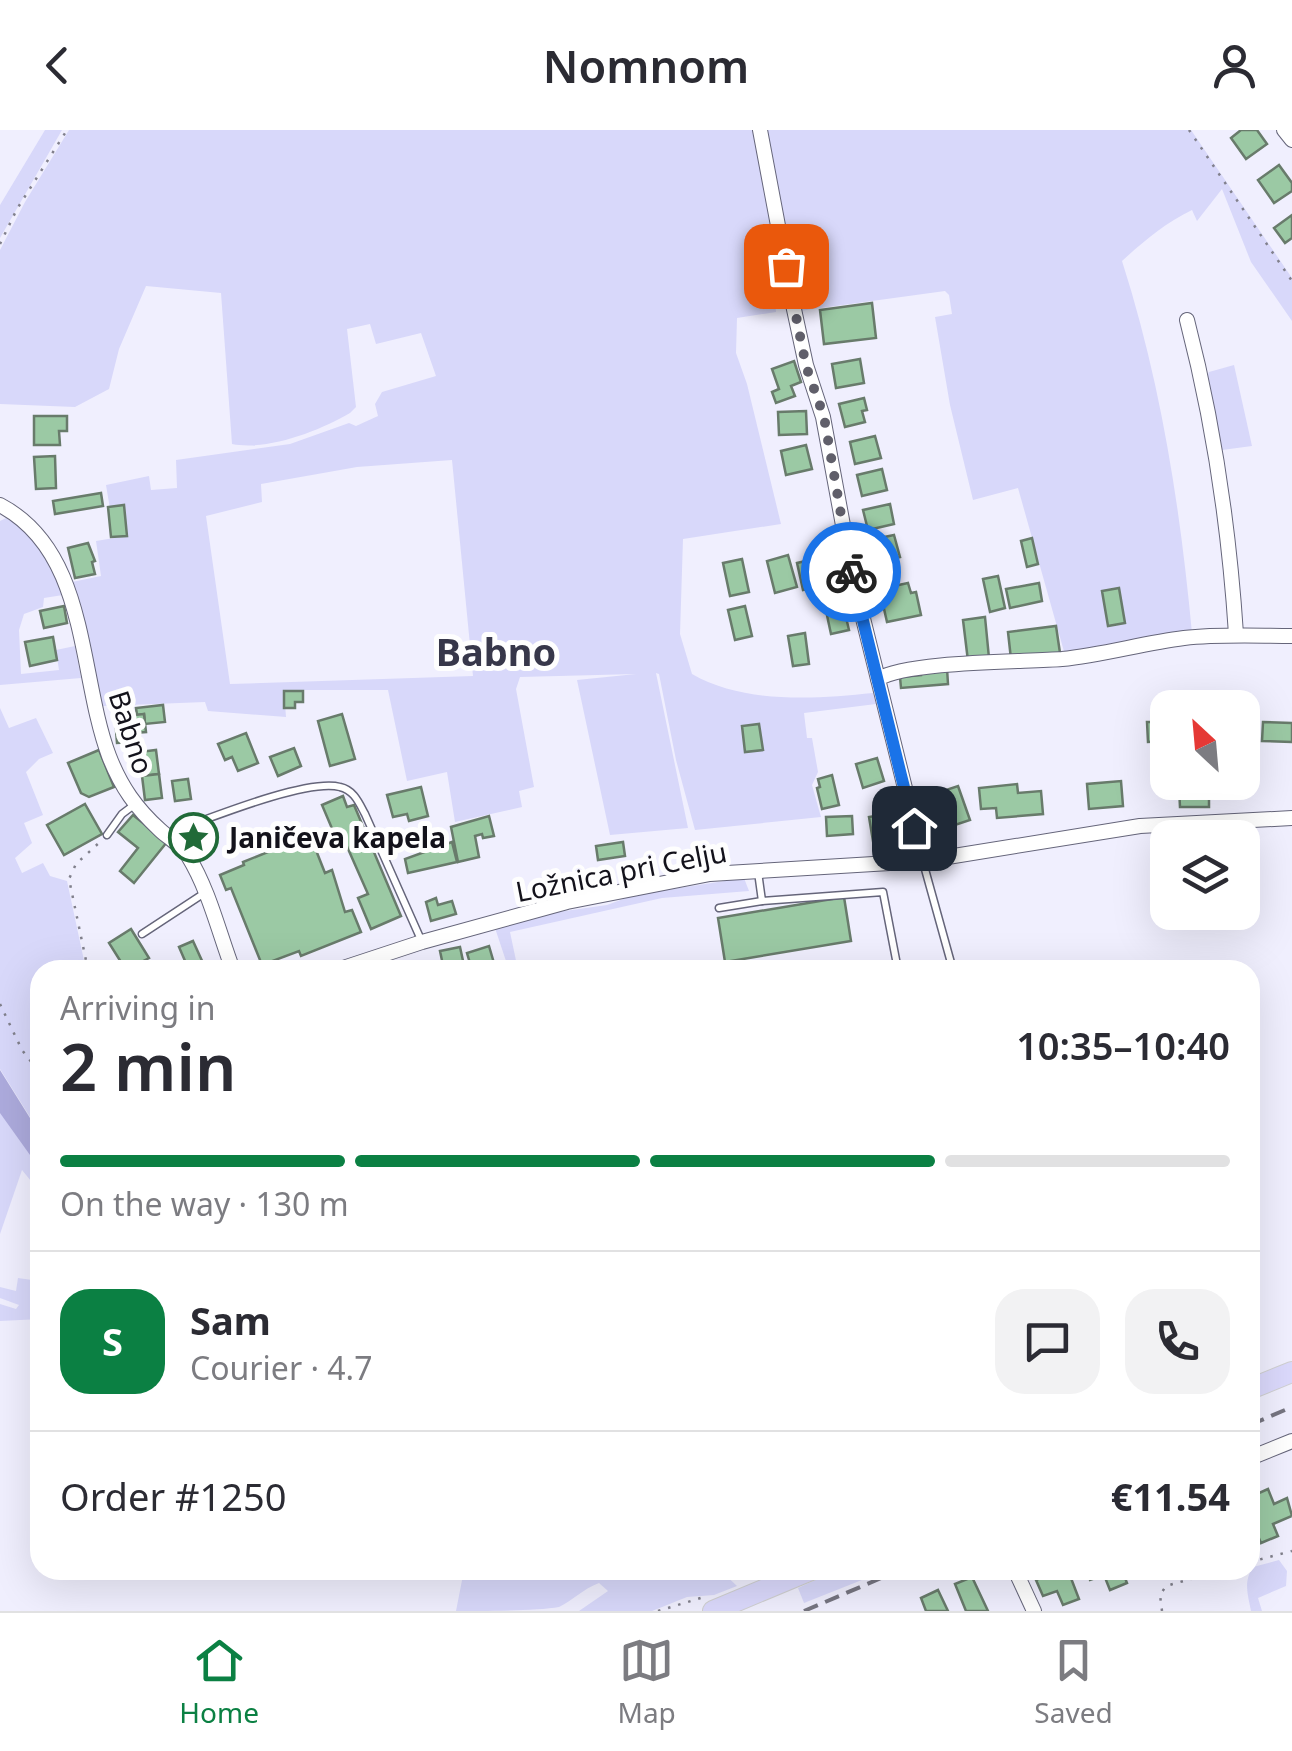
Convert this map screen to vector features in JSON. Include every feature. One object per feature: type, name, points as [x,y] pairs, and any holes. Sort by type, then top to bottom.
[{"type":"main road","points":[[1260,1385],[1292,1372]]},
{"type":"main road","points":[[721,1608],[788,1580]]},
{"type":"street","points":[[760,130],[806,366],[824,417],[852,574],[923,861]]},
{"type":"street","points":[[1284,130],[1292,140]]},
{"type":"street","points":[[1187,320],[1227,514],[1236,634]]},
{"type":"street","name":"Babno","points":[[3,510],[26,521],[46,544],[65,582],[108,752],[123,789],[134,805],[186,852],[229,960]]},
{"type":"street","points":[[878,679],[912,669],[1067,658],[1186,638],[1236,634],[1292,636]]},
{"type":"street","name":"Ložnica pri Celju","points":[[367,960],[568,902],[710,874],[923,861],[1140,826],[1292,818]]},
{"type":"street","points":[[1260,1454],[1292,1441]]},
{"type":"street","points":[[1020,1580],[1034,1611]]},
{"type":"lane","points":[[164,834],[310,786],[343,787],[354,795],[366,814],[422,942]]},
{"type":"lane","points":[[108,836],[122,814],[134,805]]},
{"type":"lane","points":[[923,861],[950,960]]},
{"type":"lane","points":[[758,871],[762,901]]},
{"type":"lane","points":[[719,908],[883,892],[896,960]]},
{"type":"lane","points":[[142,934],[204,893]]},
{"type":"path","points":[[0,244],[66,130]]},
{"type":"path","points":[[1189,130],[1292,281]]},
{"type":"path","points":[[86,960],[70,879],[76,864],[108,836]]},
{"type":"path","points":[[0,1004],[30,1061]]},
{"type":"path","points":[[1260,1559],[1292,1551]]},
{"type":"path","points":[[1162,1611],[1160,1595],[1166,1586],[1187,1580]]},
{"type":"shaded area","points":[[45,130],[62,130],[0,238],[0,205]]},
{"type":"shaded area","points":[[69,130],[757,130],[787,295],[775,300],[776,312],[737,318],[736,353],[781,524],[683,539],[680,634],[692,674],[712,684],[780,697],[873,693],[876,704],[804,713],[818,772],[812,785],[821,817],[695,830],[656,673],[688,828],[610,835],[577,680],[636,674],[520,677],[516,689],[534,787],[519,791],[522,807],[455,822],[447,772],[407,781],[388,690],[284,690],[286,717],[208,711],[205,702],[103,706],[72,582],[101,576],[96,541],[126,536],[124,507],[110,509],[106,485],[149,476],[151,490],[177,488],[176,460],[290,444],[349,423],[356,426],[378,416],[375,404],[382,392],[436,376],[421,333],[376,344],[370,324],[347,329],[356,407],[350,413],[293,438],[261,445],[232,444],[221,293],[146,286],[119,349],[109,389],[75,407],[0,404],[0,250]],"holes":[[[452,460],[473,676],[230,684],[206,516],[262,502],[261,484],[357,467]]]},
{"type":"shaded area","points":[[763,130],[1191,130],[1292,278],[1292,321],[1251,262],[1222,189],[1197,221],[1192,210],[1182,215],[1122,261],[1148,353],[1167,445],[1192,633],[1065,655],[1018,488],[973,500],[950,405],[935,317],[952,314],[949,295],[945,291],[799,311]]},
{"type":"shaded area","points":[[1234,365],[1252,446],[1222,450],[1208,375]]},
{"type":"shaded area","points":[[6,518],[42,550],[63,595],[44,598],[43,607],[24,614],[19,630],[21,674],[59,670],[56,650],[75,646],[81,678],[0,685],[0,521]]},
{"type":"shaded area","points":[[0,708],[9,728],[36,718],[53,753],[39,759],[26,772],[43,815],[24,823],[32,843],[15,858],[22,873],[43,863],[50,876],[67,881],[84,960],[30,960],[30,1117],[0,1069]]},
{"type":"shaded area","points":[[744,878],[749,891],[662,898],[510,932],[516,960],[506,960],[495,928],[607,905],[634,895]]},
{"type":"shaded area","points":[[0,1070],[30,1118],[30,1155],[0,1113]]},
{"type":"shaded area","points":[[0,1109],[30,1153],[30,1180],[22,1170],[0,1234]]},
{"type":"shaded area","points":[[18,1278],[30,1280],[30,1320],[0,1321],[0,1304],[16,1309],[19,1305],[0,1298],[0,1287],[16,1291]]},
{"type":"shaded area","points":[[1279,1560],[1287,1571],[1286,1586],[1258,1598],[1262,1611],[1251,1611],[1248,1580],[1260,1580],[1260,1565]]},
{"type":"shaded area","points":[[462,1580],[731,1580],[737,1586],[714,1595],[687,1597],[652,1611],[579,1611],[608,1591],[599,1583],[559,1607],[456,1611]]},
{"type":"shaded area","points":[[815,1580],[862,1580],[804,1603],[798,1588]]},
{"type":"building","points":[[1241,130],[1257,130],[1267,144],[1246,159],[1231,138]]},
{"type":"building","points":[[1279,165],[1292,183],[1292,191],[1274,203],[1258,180]]},
{"type":"building","points":[[1292,215],[1292,238],[1285,243],[1274,228]]},
{"type":"building","points":[[872,303],[876,338],[824,344],[820,310]]},
{"type":"building","points":[[860,359],[864,383],[836,388],[832,364]]},
{"type":"building","points":[[794,361],[801,382],[791,386],[795,396],[776,403],[772,392],[779,389],[772,369]]},
{"type":"building","points":[[864,398],[865,422],[845,427],[839,404]]},
{"type":"building","points":[[806,411],[807,434],[779,435],[778,412]]},
{"type":"building","points":[[34,416],[67,416],[67,431],[59,431],[60,445],[34,445]]},
{"type":"building","points":[[875,436],[881,458],[855,464],[850,442]]},
{"type":"building","points":[[806,445],[812,469],[786,475],[781,451]]},
{"type":"building","points":[[55,456],[56,488],[36,489],[34,457]]},
{"type":"building","points":[[882,469],[887,490],[862,496],[857,475]]},
{"type":"building","points":[[101,493],[103,506],[55,514],[53,501]]},
{"type":"building","points":[[890,504],[894,524],[868,530],[863,510]]},
{"type":"building","points":[[124,505],[127,536],[111,537],[108,507]]},
{"type":"building","points":[[894,535],[900,557],[875,563],[870,540]]},
{"type":"building","points":[[1032,538],[1038,564],[1027,567],[1021,541]]},
{"type":"building","points":[[88,543],[95,574],[75,578],[68,548]]},
{"type":"building","points":[[788,555],[797,587],[775,593],[767,561]]},
{"type":"building","points":[[742,559],[749,592],[730,596],[723,563]]},
{"type":"building","points":[[810,560],[811,565],[819,563],[824,585],[803,590],[797,563]]},
{"type":"building","points":[[998,576],[1005,608],[990,612],[983,579]]},
{"type":"building","points":[[908,583],[911,593],[916,592],[921,615],[887,622],[882,600],[887,598],[885,588]]},
{"type":"building","points":[[1039,583],[1042,601],[1010,608],[1006,589]]},
{"type":"building","points":[[839,588],[849,630],[831,634],[822,592]]},
{"type":"building","points":[[1119,588],[1125,623],[1108,626],[1102,591]]},
{"type":"building","points":[[64,606],[67,623],[44,628],[40,611]]},
{"type":"building","points":[[745,606],[752,636],[735,640],[728,610]]},
{"type":"building","points":[[985,617],[989,658],[968,661],[963,620]]},
{"type":"building","points":[[1056,626],[1060,653],[1011,659],[1008,632]]},
{"type":"building","points":[[805,633],[809,664],[793,666],[788,636]]},
{"type":"building","points":[[53,637],[57,660],[30,666],[25,642]]},
{"type":"building","points":[[947,668],[948,684],[901,688],[900,677]]},
{"type":"building","points":[[284,691],[303,691],[303,702],[295,702],[295,708],[284,708]]},
{"type":"building","points":[[163,705],[165,722],[145,724],[144,714],[137,715],[136,708]]},
{"type":"building","points":[[144,714],[146,732],[133,733],[133,742],[117,743],[115,717]]},
{"type":"building","points":[[342,714],[355,759],[330,766],[318,721]]},
{"type":"building","points":[[1263,722],[1292,723],[1292,742],[1262,741]]},
{"type":"building","points":[[759,724],[763,750],[745,752],[742,726]]},
{"type":"building","points":[[246,733],[258,763],[238,771],[232,757],[225,760],[218,744]]},
{"type":"building","points":[[294,748],[301,766],[278,776],[270,757]]},
{"type":"building","points":[[99,750],[114,787],[89,797],[81,793],[68,763]]},
{"type":"building","points":[[156,750],[159,774],[142,776],[139,752]]},
{"type":"building","points":[[877,758],[884,781],[863,788],[856,764]]},
{"type":"building","points":[[159,774],[162,798],[145,800],[142,776]]},
{"type":"building","points":[[832,775],[839,805],[822,809],[818,779]]},
{"type":"building","points":[[188,779],[191,799],[175,801],[172,781]]},
{"type":"building","points":[[1121,781],[1123,806],[1089,809],[1087,784]]},
{"type":"building","points":[[1017,784],[1018,793],[1041,791],[1043,814],[997,818],[996,808],[981,809],[979,788]]},
{"type":"building","points":[[958,786],[970,820],[952,826],[947,812],[926,819],[919,799]]},
{"type":"building","points":[[421,787],[428,816],[409,821],[407,814],[393,817],[387,795]]},
{"type":"building","points":[[343,796],[347,807],[354,805],[401,916],[371,929],[358,898],[368,894],[345,842],[339,845],[322,805]]},
{"type":"building","points":[[1180,800],[1209,800],[1209,807],[1180,807]]},
{"type":"building","points":[[85,804],[102,834],[64,855],[47,825]]},
{"type":"building","points":[[900,812],[904,837],[873,841],[869,817]]},
{"type":"building","points":[[133,815],[167,842],[134,883],[120,871],[138,848],[118,832]]},
{"type":"building","points":[[489,816],[494,836],[475,836],[479,857],[458,862],[451,827]]},
{"type":"building","points":[[852,816],[853,834],[827,836],[826,817]]},
{"type":"building","points":[[310,835],[325,873],[332,870],[345,912],[352,910],[361,932],[301,956],[299,951],[275,960],[260,960],[231,888],[226,890],[220,875],[244,865],[243,862]]},
{"type":"building","points":[[452,842],[457,862],[408,873],[405,859]]},
{"type":"building","points":[[623,842],[625,856],[598,860],[596,846]]},
{"type":"building","points":[[844,897],[851,941],[725,960],[718,918]]},
{"type":"building","points":[[436,898],[438,905],[452,901],[456,914],[431,921],[426,902]]},
{"type":"building","points":[[131,929],[149,958],[120,960],[109,943]]},
{"type":"building","points":[[193,941],[202,960],[185,960],[179,947]]},
{"type":"building","points":[[489,946],[493,960],[469,960],[467,953]]},
{"type":"building","points":[[460,947],[463,960],[442,960],[440,951]]},
{"type":"building","points":[[1268,1489],[1274,1504],[1287,1498],[1292,1516],[1273,1524],[1278,1536],[1261,1543],[1260,1541],[1260,1493]]},
{"type":"building","points":[[973,1580],[988,1611],[966,1611],[955,1584]]},
{"type":"building","points":[[1036,1580],[1072,1580],[1079,1599],[1063,1605],[1057,1591],[1043,1596]]},
{"type":"building","points":[[1106,1580],[1126,1580],[1127,1583],[1110,1590]]},
{"type":"building","points":[[938,1590],[948,1611],[926,1611],[921,1598]]},
{"type":"railway","points":[[1260,1421],[1292,1407]]},
{"type":"railway","points":[[804,1611],[877,1580]]},
{"type":"way so far","points":[[786,266],[806,366],[824,417],[851,572]]},
{"type":"place","name":"Janičeva kapela","points":[[194,837]]},
{"type":"district","name":"Babno","points":[[496,651]]},
{"type":"route","points":[[851,572],[914,828]]}]
